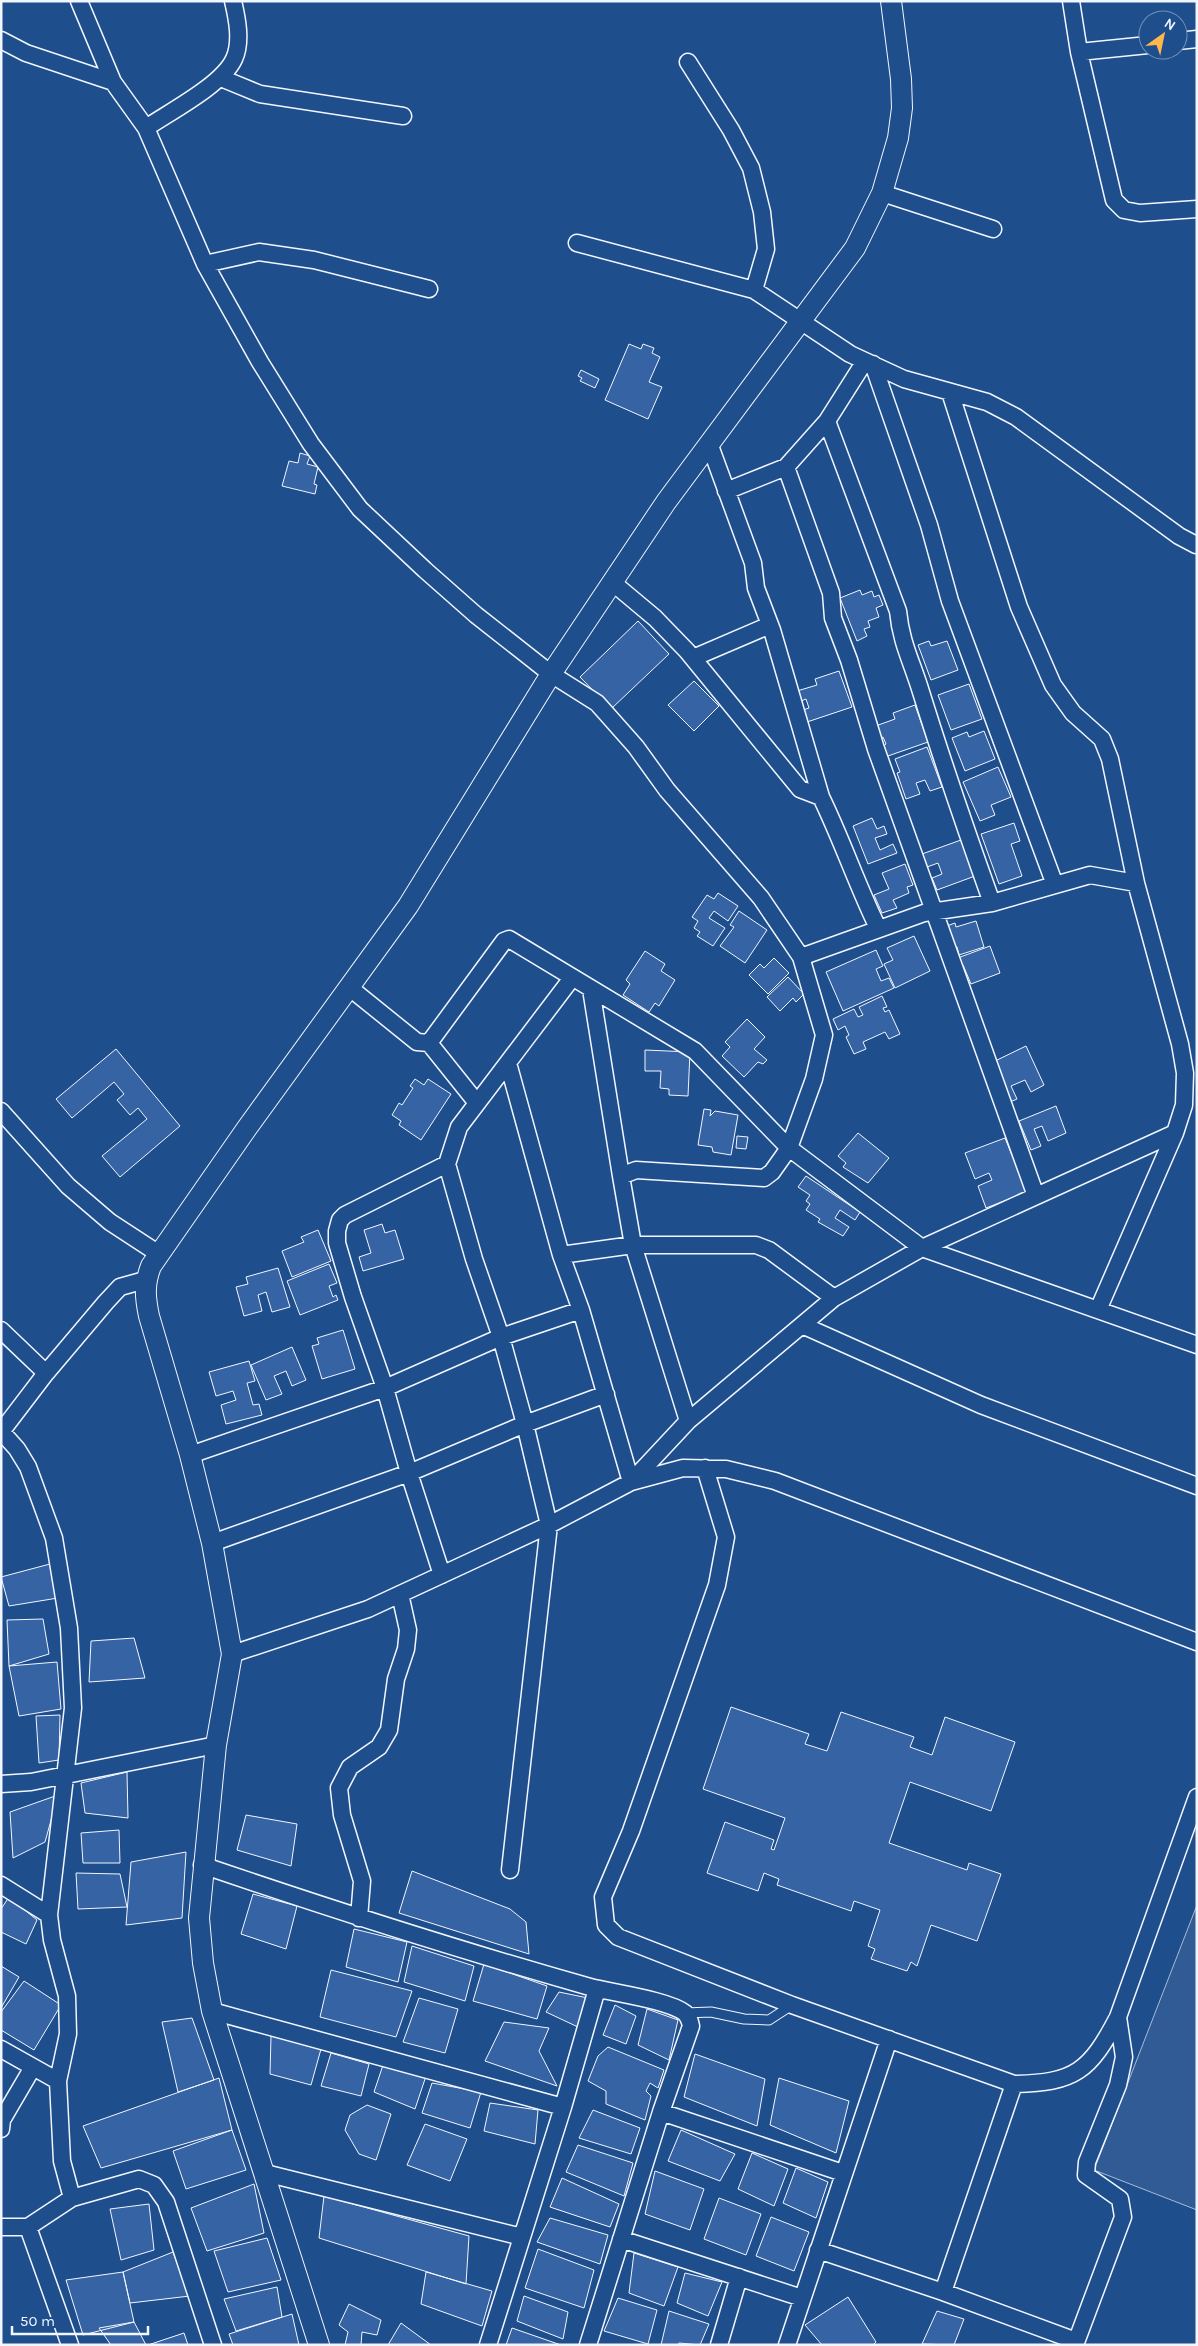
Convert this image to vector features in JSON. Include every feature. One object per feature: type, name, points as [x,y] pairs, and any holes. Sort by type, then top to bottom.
[{"type":"street","points":[[79,1],[113,82],[146,128],[206,264],[260,362],[311,444],[360,509],[476,615],[551,674],[597,703],[636,747],[667,790],[761,898],[800,957],[824,1035],[814,1079],[789,1148],[772,1172],[764,1178],[636,1170],[622,1176]]},
{"type":"street","points":[[146,128],[221,78],[235,57],[238,22],[233,1]]},
{"type":"street","points":[[319,2345],[212,2012],[203,1963],[198,1918],[202,1865],[216,1745],[232,1654],[227,1614],[212,1543],[190,1456],[149,1316],[145,1298],[145,1280],[159,1254],[247,1128],[408,906],[551,674],[612,582],[709,443],[801,323],[855,248],[882,193],[898,138],[902,108],[901,79],[891,1]]},
{"type":"street","points":[[1071,1],[1078,52],[1114,200],[1124,210],[1140,213],[1197,209]]},
{"type":"street","points":[[1,40],[26,53],[113,82]]},
{"type":"street","points":[[1078,52],[1138,46]]},
{"type":"street","points":[[688,62],[732,130],[752,168],[762,212],[766,249],[754,290]]},
{"type":"street","points":[[221,78],[260,94],[403,116]]},
{"type":"street","points":[[882,193],[993,229]]},
{"type":"street","points":[[577,243],[754,290],[801,323],[869,363],[904,379],[987,402],[1016,417],[1180,536],[1196,545]]},
{"type":"street","points":[[206,264],[259,252],[314,260],[429,289]]},
{"type":"street","points":[[726,491],[786,467],[827,421],[869,363]]},
{"type":"street","points":[[869,363],[929,525],[950,601],[1055,885]]},
{"type":"street","points":[[950,392],[1019,607],[1052,685],[1073,713],[1102,739],[1110,759],[1136,883],[1180,1044],[1185,1073],[1184,1105],[1175,1133],[1098,1310]]},
{"type":"street","points":[[827,421],[898,611],[901,636],[917,678],[944,767],[992,903]]},
{"type":"street","points":[[709,443],[753,563],[756,588],[770,625],[821,797],[845,848],[858,888],[878,928]]},
{"type":"street","points":[[786,467],[831,593],[833,618],[849,660],[876,749],[1036,1196]]},
{"type":"street","points":[[612,582],[656,618],[693,658],[800,789],[821,797]]},
{"type":"street","points":[[693,658],[770,625]]},
{"type":"street","points":[[800,957],[878,928],[934,911],[992,903],[1090,875],[1136,883]]},
{"type":"street","points":[[429,1043],[506,939],[510,939],[695,1051],[789,1148],[922,1248],[1197,1345]]},
{"type":"street","points":[[510,1870],[549,1525],[526,1424],[501,1337],[474,1259],[448,1164],[459,1127],[572,978]]},
{"type":"street","points":[[350,988],[417,1042],[429,1043],[477,1103]]},
{"type":"street","points":[[591,989],[633,1245],[688,1421]]},
{"type":"street","points":[[508,1063],[561,1254],[581,1310],[631,1482]]},
{"type":"street","points":[[1,1111],[68,1186],[110,1222],[159,1254]]},
{"type":"street","points":[[631,1482],[688,1421],[834,1298],[922,1248],[1175,1133]]},
{"type":"street","points":[[442,1574],[385,1388],[336,1243],[340,1220],[345,1215],[448,1164]]},
{"type":"street","points":[[561,1254],[633,1245],[756,1245],[768,1250],[834,1298]]},
{"type":"street","points":[[72,2198],[62,2161],[58,2081],[68,2034],[67,1996],[52,1940],[49,1915],[73,1708],[69,1628],[54,1538],[28,1467],[1,1431],[46,1373],[120,1287],[145,1280]]},
{"type":"street","points":[[190,1456],[385,1388],[501,1337],[581,1310]]},
{"type":"street","points":[[802,1325],[981,1404],[1197,1486]]},
{"type":"street","points":[[1,1330],[46,1373]]},
{"type":"street","points":[[212,1543],[410,1473],[526,1424],[606,1394]]},
{"type":"street","points":[[232,1654],[368,1609],[549,1525],[631,1482],[683,1468],[726,1468],[775,1481],[1197,1642]]},
{"type":"street","points":[[705,1468],[726,1537],[717,1585],[631,1831],[603,1897],[606,1925],[618,1937],[792,2005],[1014,2084],[1045,2084],[1075,2074],[1101,2051],[1118,2017],[1197,1797]]},
{"type":"street","points":[[359,1918],[362,1881],[342,1815],[339,1788],[350,1767],[379,1747],[389,1730],[396,1679],[406,1650],[408,1630],[400,1594]]},
{"type":"street","points":[[1,1784],[31,1782],[216,1745]]},
{"type":"street","points":[[202,1865],[458,1950],[597,1989],[670,2006],[684,2013],[689,2018],[691,2026],[661,2112],[588,2345]]},
{"type":"street","points":[[1,1885],[49,1915]]},
{"type":"street","points":[[488,2345],[563,2107],[597,1989]]},
{"type":"street","points":[[212,2012],[563,2107]]},
{"type":"street","points":[[818,2250],[944,2292],[1076,2343],[1122,2217],[1120,2199],[1086,2175],[1087,2162],[1118,2085],[1124,2057],[1118,2017]]},
{"type":"street","points":[[787,2345],[843,2172],[889,2039]]},
{"type":"street","points":[[1,2049],[58,2081]]},
{"type":"street","points":[[1,2129],[2,2120],[33,2067]]},
{"type":"street","points":[[944,2292],[1014,2084]]},
{"type":"street","points":[[661,2112],[843,2172]]},
{"type":"street","points":[[265,2173],[522,2237]]},
{"type":"street","points":[[1,2227],[28,2227],[72,2198],[139,2179],[154,2185],[166,2202],[213,2345]]},
{"type":"street","points":[[28,2227],[70,2345]]},
{"type":"street","points":[[622,2239],[802,2298]]},
{"type":"street","points":[[719,2345],[739,2277]]},
{"type":"lane","points":[[684,2013],[711,2012],[744,2019],[769,2020],[792,2005]]},
{"type":"shaded area","points":[[1197,1905],[1197,2210],[1094,2170]]},
{"type":"building","points":[[629,344],[641,349],[643,344],[654,348],[652,353],[660,357],[649,382],[662,387],[648,419],[605,400]]},
{"type":"building","points":[[581,370],[599,379],[595,388],[580,381],[582,378],[578,376]]},
{"type":"building","points":[[300,453],[310,456],[307,464],[318,467],[314,484],[317,485],[315,494],[282,486],[289,461],[298,463]]},
{"type":"building","points":[[860,590],[862,595],[872,591],[874,597],[879,595],[883,605],[876,608],[879,617],[868,621],[870,627],[864,629],[867,636],[857,641],[840,598]]},
{"type":"building","points":[[638,621],[669,654],[611,709],[580,677]]},
{"type":"building","points":[[929,641],[931,646],[947,641],[958,670],[931,680],[918,645]]},
{"type":"building","points":[[839,671],[852,707],[807,722],[803,710],[809,708],[806,699],[801,701],[797,691],[817,685],[815,679]]},
{"type":"building","points":[[694,681],[719,706],[694,731],[668,705]]},
{"type":"building","points":[[969,684],[982,719],[951,730],[938,695]]},
{"type":"building","points":[[915,705],[928,742],[885,757],[881,748],[886,744],[883,737],[878,739],[873,727],[895,719],[893,713]]},
{"type":"building","points":[[984,731],[995,759],[965,771],[952,738],[967,732],[969,737]]},
{"type":"building","points":[[927,747],[942,787],[930,791],[925,780],[916,783],[920,794],[906,799],[897,773],[900,772],[895,759]]},
{"type":"building","points":[[998,767],[1011,797],[991,805],[995,815],[980,821],[963,782]]},
{"type":"building","points":[[872,818],[877,829],[884,826],[887,834],[875,838],[880,850],[893,844],[897,853],[868,864],[853,826]]},
{"type":"building","points":[[1014,823],[1020,841],[1011,844],[1022,876],[999,884],[981,834]]},
{"type":"building","points":[[961,840],[975,876],[937,890],[932,878],[942,874],[938,863],[927,867],[922,854]]},
{"type":"building","points":[[905,864],[913,885],[907,887],[909,893],[893,900],[897,908],[882,913],[874,895],[889,889],[882,873]]},
{"type":"building","points":[[718,893],[738,906],[728,921],[714,911],[709,918],[725,928],[713,946],[697,936],[700,932],[694,928],[698,921],[692,917],[707,895],[714,899]]},
{"type":"building","points":[[739,911],[767,930],[745,963],[720,946],[734,927],[730,925]]},
{"type":"building","points":[[976,921],[984,947],[959,955],[957,947],[951,949],[944,927],[955,923],[956,927]]},
{"type":"building","points":[[914,936],[930,971],[895,988],[884,964],[893,960],[887,948]]},
{"type":"building","points":[[990,946],[1000,973],[971,984],[963,965],[958,967],[955,959]]},
{"type":"building","points":[[876,950],[883,966],[876,969],[881,981],[889,978],[894,988],[843,1011],[826,972]]},
{"type":"building","points":[[645,951],[665,964],[661,971],[675,980],[659,1006],[655,1003],[649,1012],[623,995],[630,984],[626,980]]},
{"type":"building","points":[[774,958],[789,973],[768,994],[749,975],[760,964],[764,968]]},
{"type":"building","points":[[788,977],[804,994],[796,1002],[793,998],[780,1011],[767,997]]},
{"type":"building","points":[[882,996],[887,1007],[883,1008],[885,1012],[889,1010],[900,1034],[889,1039],[885,1032],[863,1042],[866,1049],[854,1054],[846,1037],[849,1035],[845,1026],[838,1030],[833,1019],[854,1009],[858,1017],[863,1015],[859,1007]]},
{"type":"building","points":[[747,1019],[765,1037],[754,1049],[767,1060],[763,1064],[758,1062],[744,1077],[722,1056],[730,1047],[725,1042]]},
{"type":"building","points":[[1026,1046],[1044,1085],[1031,1092],[1025,1080],[1011,1086],[1017,1099],[1010,1102],[991,1063]]},
{"type":"building","points":[[116,1049],[180,1126],[120,1177],[102,1156],[147,1119],[138,1108],[130,1115],[117,1100],[124,1094],[114,1082],[72,1118],[56,1099]]},
{"type":"building","points":[[645,1050],[690,1052],[688,1096],[669,1095],[669,1089],[660,1088],[661,1071],[645,1071]]},
{"type":"building","points":[[415,1079],[424,1085],[428,1079],[451,1094],[421,1140],[399,1125],[401,1121],[392,1115],[399,1103],[402,1105],[413,1088],[410,1086]]},
{"type":"building","points":[[1056,1106],[1066,1133],[1048,1141],[1042,1126],[1034,1129],[1041,1146],[1031,1150],[1019,1121]]},
{"type":"building","points":[[704,1109],[711,1110],[710,1116],[715,1111],[738,1115],[731,1155],[713,1152],[712,1147],[698,1145]]},
{"type":"building","points":[[858,1133],[889,1158],[868,1183],[843,1167],[846,1163],[838,1156]]},
{"type":"building","points":[[737,1136],[748,1137],[746,1149],[736,1148]]},
{"type":"building","points":[[1005,1138],[1027,1192],[986,1208],[978,1186],[992,1180],[989,1173],[975,1179],[965,1153]]},
{"type":"building","points":[[806,1176],[860,1212],[855,1220],[840,1210],[835,1218],[849,1227],[843,1236],[818,1222],[820,1219],[806,1210],[810,1204],[806,1201],[810,1195],[798,1187]]},
{"type":"building","points":[[382,1224],[385,1233],[395,1230],[404,1259],[363,1271],[359,1257],[371,1253],[364,1230]]},
{"type":"building","points":[[318,1230],[331,1261],[292,1277],[282,1251],[304,1242],[301,1237]]},
{"type":"building","points":[[329,1264],[337,1283],[329,1286],[333,1297],[336,1295],[338,1300],[300,1315],[287,1281]]},
{"type":"building","points":[[278,1268],[290,1307],[272,1312],[266,1292],[258,1295],[262,1311],[244,1316],[236,1287],[248,1284],[246,1277]]},
{"type":"building","points":[[343,1330],[355,1369],[322,1379],[312,1346],[319,1344],[317,1338]]},
{"type":"building","points":[[292,1347],[306,1380],[292,1386],[286,1371],[274,1376],[282,1394],[266,1400],[251,1365]]},
{"type":"building","points":[[249,1361],[255,1381],[247,1383],[253,1405],[259,1404],[262,1415],[226,1424],[221,1405],[236,1400],[233,1391],[216,1396],[209,1372]]},
{"type":"building","points":[[50,1564],[64,1597],[9,1606],[1,1577]]},
{"type":"building","points":[[43,1619],[49,1654],[9,1666],[7,1620]]},
{"type":"building","points":[[134,1638],[145,1678],[89,1682],[91,1641]]},
{"type":"building","points":[[57,1662],[61,1709],[19,1716],[9,1666]]},
{"type":"building","points":[[731,1707],[809,1734],[805,1744],[827,1751],[841,1712],[914,1737],[910,1747],[932,1755],[945,1717],[1015,1742],[991,1811],[910,1782],[889,1843],[967,1870],[969,1863],[1001,1874],[977,1941],[931,1925],[917,1966],[911,1962],[907,1971],[871,1959],[875,1949],[868,1946],[880,1910],[854,1901],[851,1911],[777,1885],[779,1879],[764,1873],[758,1891],[707,1873],[725,1822],[774,1840],[771,1849],[774,1850],[785,1818],[703,1789]]},
{"type":"building","points":[[60,1715],[59,1760],[39,1763],[36,1716]]},
{"type":"building","points":[[127,1772],[128,1818],[85,1813],[81,1783]]},
{"type":"building","points":[[58,1795],[45,1842],[13,1858],[10,1812]]},
{"type":"building","points":[[246,1815],[297,1824],[291,1866],[237,1850]]},
{"type":"building","points":[[119,1830],[120,1863],[83,1863],[81,1833]]},
{"type":"building","points":[[186,1852],[182,1918],[126,1925],[131,1862]]},
{"type":"building","points":[[412,1871],[510,1909],[526,1922],[529,1954],[399,1913]]},
{"type":"building","points":[[76,1873],[120,1874],[127,1907],[78,1909]]},
{"type":"building","points":[[253,1894],[297,1906],[286,1949],[241,1934]]},
{"type":"building","points":[[9,1897],[37,1920],[26,1944],[1,1932],[1,1909]]},
{"type":"building","points":[[354,1929],[407,1942],[398,1982],[346,1967]]},
{"type":"building","points":[[412,1946],[474,1966],[465,2001],[404,1982]]},
{"type":"building","points":[[484,1964],[547,1986],[537,2019],[473,2001]]},
{"type":"building","points":[[1,1966],[19,1977],[1,2008]]},
{"type":"building","points":[[331,1970],[412,1991],[396,2037],[320,2017]]},
{"type":"building","points":[[24,1981],[61,2005],[34,2050],[1,2030],[1,2012]]},
{"type":"building","points":[[559,1992],[588,1998],[578,2027],[546,2012]]},
{"type":"building","points":[[419,1998],[458,2009],[445,2053],[403,2042]]},
{"type":"building","points":[[615,2005],[636,2016],[626,2044],[603,2035]]},
{"type":"building","points":[[647,2009],[678,2020],[669,2060],[638,2045]]},
{"type":"building","points":[[192,2018],[214,2080],[178,2092],[162,2022]]},
{"type":"building","points":[[504,2022],[549,2028],[539,2051],[557,2086],[485,2061]]},
{"type":"building","points":[[271,2036],[321,2049],[311,2085],[270,2074]]},
{"type":"building","points":[[608,2047],[664,2070],[658,2088],[650,2083],[646,2091],[651,2096],[645,2120],[606,2104],[606,2091],[588,2081],[598,2056]]},
{"type":"building","points":[[331,2053],[369,2064],[361,2096],[321,2086]]},
{"type":"building","points":[[695,2054],[765,2079],[757,2126],[684,2097]]},
{"type":"building","points":[[385,2059],[428,2070],[415,2109],[374,2092]]},
{"type":"building","points":[[219,2078],[232,2130],[101,2168],[83,2126]]},
{"type":"building","points":[[779,2078],[849,2101],[836,2153],[770,2125]]},
{"type":"building","points":[[432,2083],[481,2092],[470,2128],[422,2113]]},
{"type":"building","points":[[490,2103],[538,2110],[535,2144],[484,2131]]},
{"type":"building","points":[[367,2105],[391,2114],[376,2160],[359,2154],[345,2130],[350,2115]]},
{"type":"building","points":[[593,2110],[640,2128],[631,2154],[579,2138]]},
{"type":"building","points":[[425,2124],[467,2139],[450,2181],[407,2165]]},
{"type":"building","points":[[232,2130],[246,2170],[186,2189],[173,2151]]},
{"type":"building","points":[[681,2130],[735,2154],[720,2181],[668,2161]]},
{"type":"building","points":[[578,2145],[633,2163],[624,2196],[566,2172]]},
{"type":"building","points":[[752,2153],[788,2169],[774,2206],[738,2189]]},
{"type":"building","points":[[796,2168],[828,2182],[816,2218],[783,2203]]},
{"type":"building","points":[[655,2171],[704,2189],[690,2230],[645,2214]]},
{"type":"building","points":[[562,2178],[619,2204],[610,2227],[550,2207]]},
{"type":"building","points":[[254,2184],[264,2233],[207,2251],[191,2208]]},
{"type":"building","points":[[324,2196],[469,2236],[466,2284],[319,2238]]},
{"type":"building","points":[[719,2198],[761,2214],[746,2255],[704,2239]]},
{"type":"building","points":[[149,2204],[154,2250],[121,2260],[110,2209]]},
{"type":"building","points":[[771,2217],[809,2232],[794,2271],[756,2256]]},
{"type":"building","points":[[550,2218],[608,2235],[600,2264],[537,2242]]},
{"type":"building","points":[[267,2238],[281,2280],[228,2292],[214,2251]]},
{"type":"building","points":[[538,2249],[594,2270],[584,2308],[525,2288]]},
{"type":"building","points":[[173,2252],[190,2296],[130,2303],[123,2272]]},
{"type":"building","points":[[634,2253],[678,2267],[664,2306],[629,2293]]},
{"type":"building","points":[[123,2272],[134,2322],[83,2335],[66,2280]]},
{"type":"building","points":[[426,2272],[492,2291],[482,2326],[421,2304]]},
{"type":"building","points":[[685,2273],[722,2282],[708,2316],[677,2303]]},
{"type":"building","points":[[277,2287],[282,2317],[236,2331],[224,2299]]},
{"type":"building","points":[[524,2296],[568,2312],[563,2339],[517,2321]]},
{"type":"building","points":[[848,2297],[876,2342],[873,2345],[822,2345],[805,2325]]},
{"type":"building","points":[[618,2298],[657,2310],[648,2344],[604,2331]]},
{"type":"building","points":[[349,2304],[381,2320],[377,2335],[362,2332],[361,2345],[345,2345],[348,2332],[339,2325]]},
{"type":"building","points":[[669,2311],[709,2324],[700,2345],[679,2343],[678,2345],[661,2345]]},
{"type":"building","points":[[937,2311],[964,2319],[954,2345],[922,2344]]},
{"type":"building","points":[[292,2314],[299,2345],[233,2345],[229,2334]]},
{"type":"building","points":[[134,2322],[146,2345],[111,2345],[99,2328]]},
{"type":"building","points":[[401,2323],[431,2345],[388,2345]]},
{"type":"building","points":[[512,2328],[561,2345],[506,2345]]},
{"type":"building","points":[[184,2333],[188,2345],[148,2345]]}]
